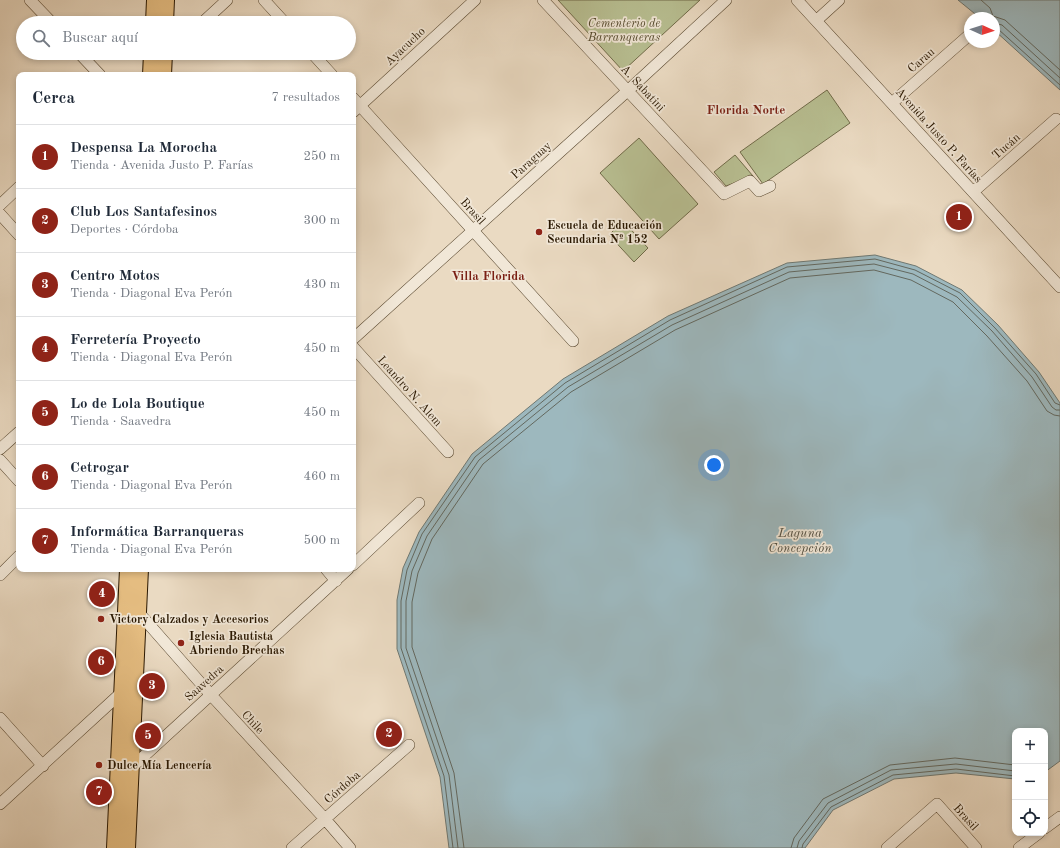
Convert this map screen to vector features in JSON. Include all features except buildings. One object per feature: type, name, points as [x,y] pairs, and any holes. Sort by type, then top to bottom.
[{"type":"main road","points":[[153,16],[154,0]]},
{"type":"main road","points":[[166,16],[167,0]]},
{"type":"main road","points":[[149,72],[158,60]]},
{"type":"main road","points":[[163,60],[164,72]]},
{"type":"main road","points":[[125,848],[121,693],[128,572]]},
{"type":"main road","points":[[125,848],[131,768],[141,572]]},
{"type":"street","points":[[30,0],[45,16]]},
{"type":"street","points":[[210,16],[227,0]]},
{"type":"street","points":[[264,0],[279,16]]},
{"type":"street","name":"Ayacucho","points":[[356,104],[475,0]]},
{"type":"street","name":"A. Sabatini","points":[[543,0],[724,194],[750,181],[759,191],[770,186]]},
{"type":"street","name":"Paraguay","points":[[356,336],[726,0]]},
{"type":"street","name":"Avenida Justo P. Farías","points":[[798,0],[973,192],[1058,281]]},
{"type":"street","points":[[817,20],[839,0]]},
{"type":"street","name":"Carau","points":[[892,103],[964,40]]},
{"type":"street","points":[[86,60],[97,72]]},
{"type":"street","points":[[318,60],[329,72]]},
{"type":"street","name":"Brasil","points":[[356,106],[573,341]]},
{"type":"street","name":"Tucán","points":[[973,192],[1056,119]]},
{"type":"street","points":[[0,205],[16,190]]},
{"type":"street","points":[[0,214],[16,232]]},
{"type":"street","name":"Leandro N. Alem","points":[[356,350],[448,452]]},
{"type":"street","points":[[0,449],[16,435]]},
{"type":"street","points":[[0,460],[16,478]]},
{"type":"street","points":[[356,562],[419,503]]},
{"type":"street","points":[[0,575],[16,559]]},
{"type":"street","points":[[329,572],[336,580]]},
{"type":"street","name":"Saavedra","points":[[131,768],[345,572]]},
{"type":"street","name":"Chile","points":[[139,613],[211,695],[350,848]]},
{"type":"street","points":[[0,804],[121,693]]},
{"type":"street","points":[[0,718],[43,766]]},
{"type":"street","name":"Córdoba","points":[[292,848],[409,745]]},
{"type":"street","name":"Brasil","points":[[887,848],[937,804],[976,848]]},
{"type":"street","points":[[1048,826],[1060,817]]},
{"type":"street","points":[[1019,848],[1035,836]]},
{"type":"green space","name":"Cementerio de Barranqueras","points":[[558,0],[700,0],[623,71]]},
{"type":"green space","points":[[827,90],[850,123],[763,184],[740,152]]},
{"type":"green space","points":[[639,138],[698,204],[659,239],[600,173]]},
{"type":"green space","points":[[735,155],[753,176],[726,186],[714,172]]},
{"type":"green space","points":[[623,221],[648,248],[634,262],[609,235]]},
{"type":"water","points":[[958,0],[1060,0],[1060,90],[1000,35],[1000,12],[973,12]]},
{"type":"water","name":"Laguna Concepción","points":[[875,255],[916,266],[962,290],[998,325],[1039,372],[1060,403],[1060,761],[1048,770],[1048,728],[1012,728],[1012,779],[956,773],[894,779],[833,810],[805,848],[449,848],[440,777],[397,649],[397,600],[403,568],[419,532],[472,454],[563,379],[668,316],[787,263]]},
{"type":"place","name":"Despensa La Morocha","points":[[959,217]]},
{"type":"place","name":"Escuela de Educación Secundaria Nº 152","points":[[539,232]]},
{"type":"place","name":"Ferretería Proyecto","points":[[102,594]]},
{"type":"place","name":"Victory Calzados y Accesorios","points":[[101,619]]},
{"type":"place","name":"Iglesia Bautista Abriendo Brechas","points":[[181,643]]},
{"type":"place","name":"Cetrogar","points":[[101,662]]},
{"type":"place","name":"Centro Motos","points":[[152,686]]},
{"type":"place","name":"Club Los Santafesinos","points":[[389,734]]},
{"type":"place","name":"Lo de Lola Boutique","points":[[148,736]]},
{"type":"place","name":"Dulce Mía Lencería","points":[[99,765]]},
{"type":"place","name":"Informática Barranqueras","points":[[99,792]]},
{"type":"district","name":"Florida Norte","points":[[746,109]]},
{"type":"district","name":"Villa Florida","points":[[488,275]]}]
